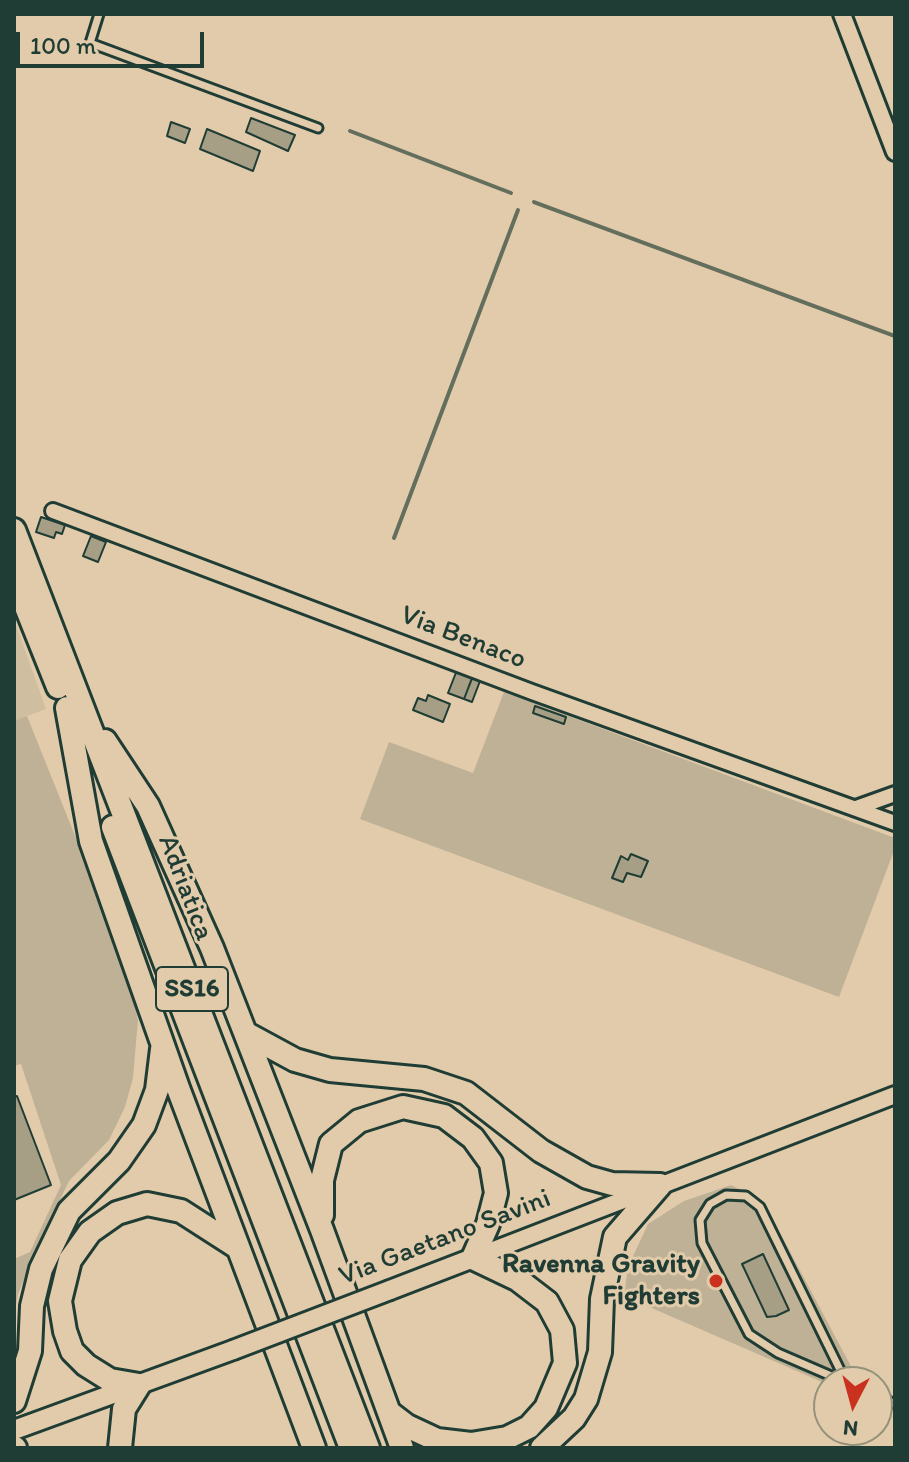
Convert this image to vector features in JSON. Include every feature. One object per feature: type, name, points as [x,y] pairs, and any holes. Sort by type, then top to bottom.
[{"type":"highway","name":"Adriatica","points":[[14,530],[73,706],[351,1448]]},
{"type":"highway","name":"Adriatica","points":[[14,577],[73,706],[368,1448]]},
{"type":"highway","name":"SS16","points":[[73,706],[148,806],[182,876],[247,1034],[402,1448]]},
{"type":"highway","name":"SS16","points":[[73,706],[91,841],[162,1044],[313,1447]]},
{"type":"highway","name":"SS16","points":[[247,1034],[295,1060],[330,1070],[424,1079],[466,1093],[541,1151],[587,1177],[612,1184],[660,1185]]},
{"type":"highway","name":"SS16","points":[[14,1401],[30,1351],[32,1306],[41,1269],[69,1211],[119,1161],[144,1125],[157,1090],[162,1044]]},
{"type":"highway","name":"SS16","points":[[322,1230],[322,1180],[331,1144],[359,1121],[403,1107],[444,1116],[473,1138],[491,1163],[496,1193],[488,1224],[473,1258]]},
{"type":"highway","points":[[542,1448],[574,1418],[586,1399],[600,1352],[602,1299],[615,1237],[660,1185]]},
{"type":"highway","points":[[120,1448],[124,1409],[139,1385],[110,1380],[86,1365],[72,1351],[60,1301],[70,1260],[90,1232],[117,1213],[147,1204],[181,1211],[238,1248]]},
{"type":"highway","points":[[390,1413],[407,1426],[437,1440],[471,1444],[507,1438],[529,1427],[546,1408],[565,1363],[562,1330],[547,1302],[517,1279],[473,1258]]},
{"type":"main road","name":"Via Gaetano Savini","points":[[14,1430],[473,1258]]},
{"type":"street","points":[[842,14],[895,152]]},
{"type":"street","name":"Via Benaco","points":[[53,511],[532,692],[895,823]]},
{"type":"street","points":[[856,808],[895,794]]},
{"type":"street","name":"Via Gaetano Savini","points":[[473,1258],[895,1095]]},
{"type":"lane","points":[[99,14],[90,43],[318,128]]},
{"type":"lane","points":[[726,1195],[746,1196],[760,1207],[845,1382],[778,1353],[749,1334],[702,1243],[700,1220],[710,1204],[726,1195]]},
{"type":"shaded area","points":[[14,619],[46,709],[14,721]]},
{"type":"shaded area","points":[[504,692],[895,838],[895,848],[839,997],[360,819],[389,742],[473,773]]},
{"type":"shaded area","points":[[27,716],[102,903],[133,992],[138,1020],[133,1078],[125,1107],[109,1140],[69,1181],[18,1294],[14,1316],[14,1259],[30,1252],[61,1185],[21,1064],[14,1066],[14,721]]},
{"type":"shaded area","name":"Ravenna Gravity Fighters","points":[[731,1185],[759,1198],[851,1366],[813,1366],[813,1378],[624,1296],[628,1267],[648,1224],[684,1201]]},
{"type":"building","points":[[251,118],[295,135],[288,151],[246,132]]},
{"type":"building","points":[[171,122],[190,129],[185,143],[167,136]]},
{"type":"building","points":[[207,129],[260,151],[253,171],[200,149]]},
{"type":"building","points":[[41,517],[65,525],[62,534],[56,532],[54,538],[36,532]]},
{"type":"building","points":[[91,536],[106,542],[98,562],[83,556]]},
{"type":"building","points":[[457,670],[473,676],[464,699],[448,693]]},
{"type":"building","points":[[472,678],[480,681],[472,702],[464,699]]},
{"type":"building","points":[[428,695],[450,704],[443,722],[413,710],[418,698],[426,701]]},
{"type":"building","points":[[535,706],[566,717],[564,724],[533,713]]},
{"type":"building","points":[[631,854],[648,861],[641,877],[627,873],[623,882],[612,878],[621,856],[628,860]]},
{"type":"building","points":[[17,1096],[51,1185],[14,1200],[14,1097]]},
{"type":"building","points":[[763,1254],[789,1310],[776,1316],[767,1317],[742,1264]]},
{"type":"waterway","points":[[350,131],[511,193]]},
{"type":"waterway","points":[[534,202],[895,336]]},
{"type":"waterway","points":[[394,538],[518,210]]},
{"type":"place","name":"Ravenna Gravity Fighters","points":[[716,1281]]}]
